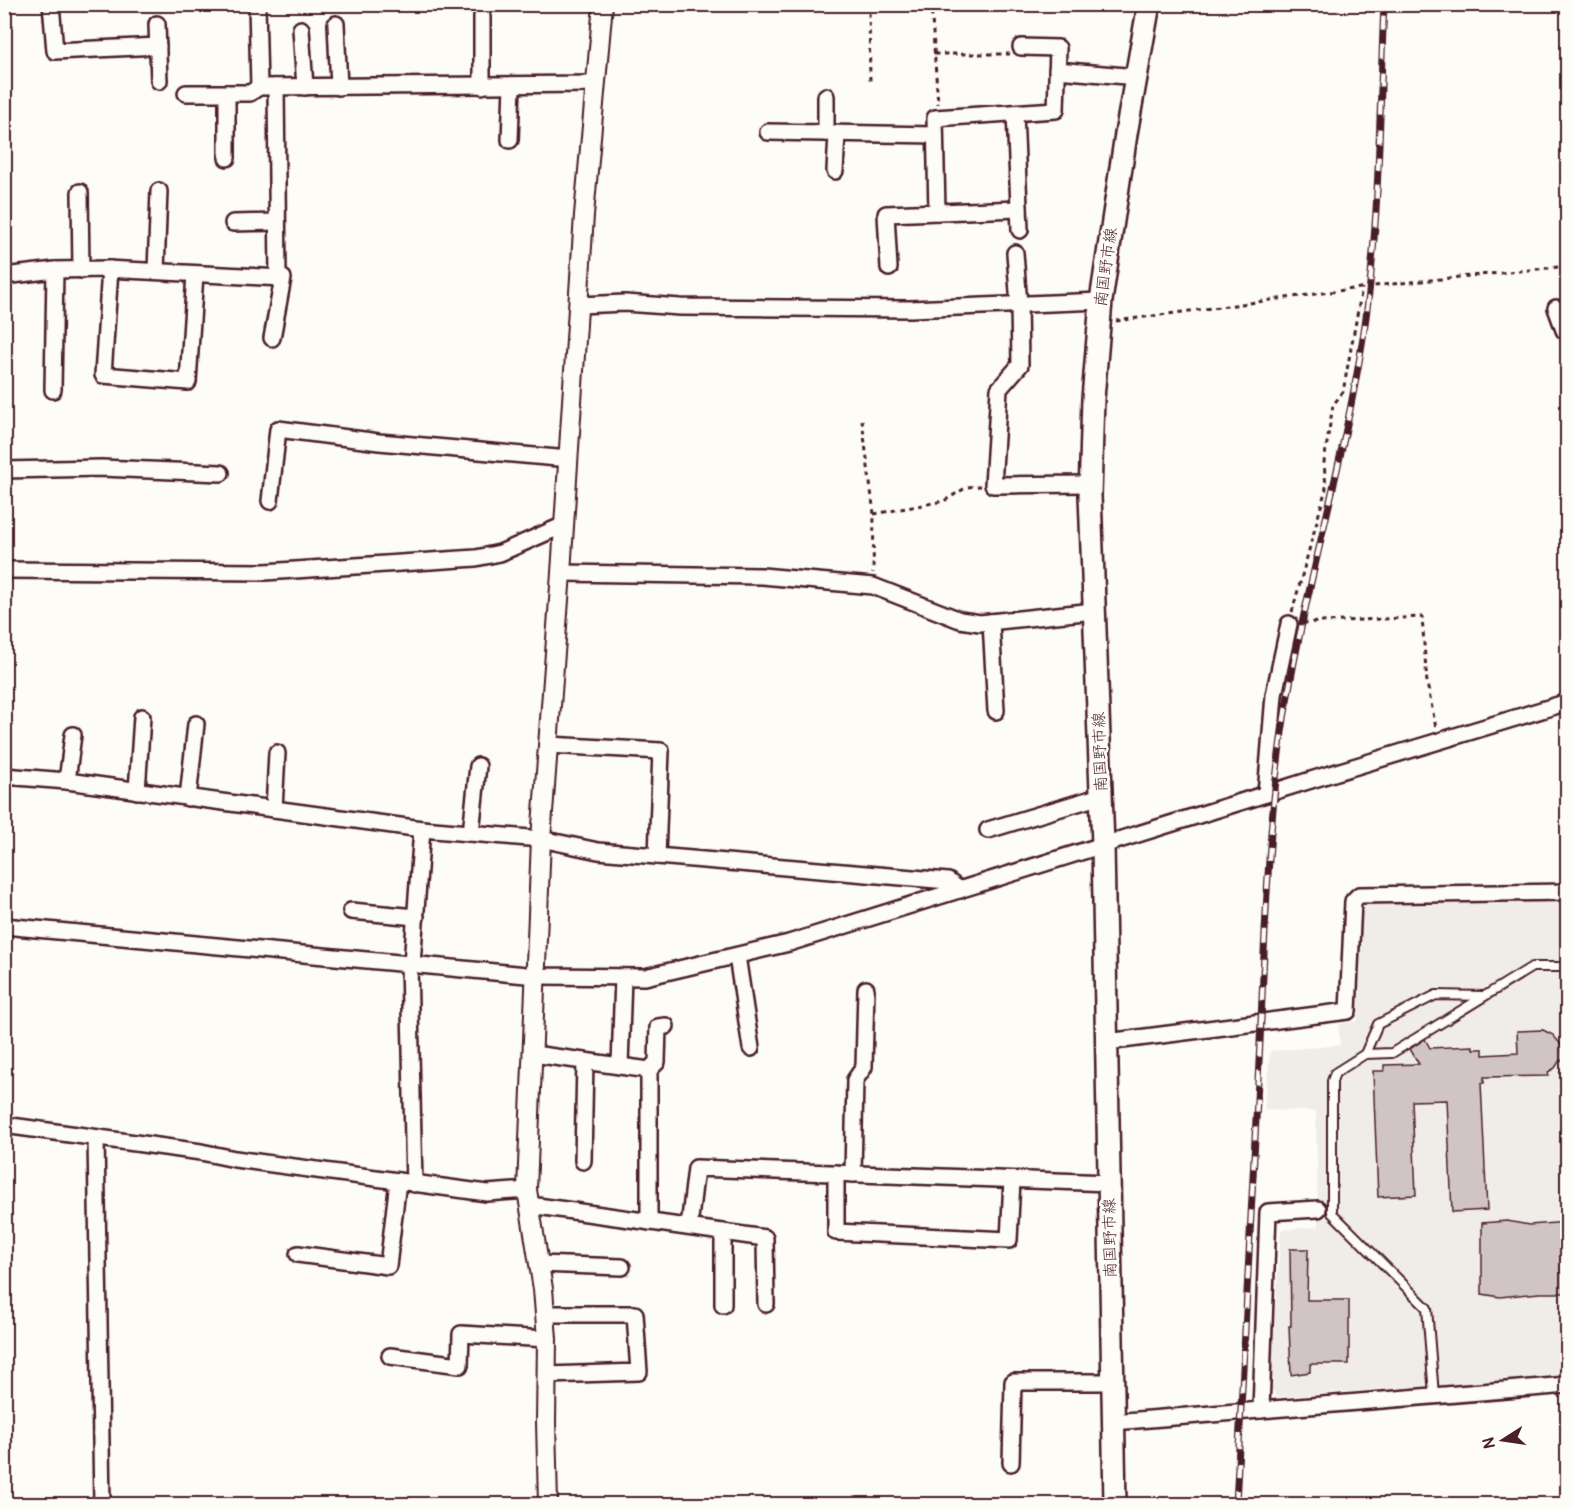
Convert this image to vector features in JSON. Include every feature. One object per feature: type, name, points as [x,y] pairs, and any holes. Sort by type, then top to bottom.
[{"type":"main road","name":"南国野市線","points":[[1114,1504],[1103,845],[1090,484],[1093,399],[1101,301],[1126,134],[1149,4]]},
{"type":"street","points":[[51,4],[55,51],[158,46]]},
{"type":"street","points":[[257,4],[260,87]]},
{"type":"street","points":[[548,1504],[548,1339],[528,1197],[533,1054],[541,839],[569,459],[584,215],[603,4]]},
{"type":"street","points":[[482,16],[482,86]]},
{"type":"street","points":[[157,24],[159,81]]},
{"type":"street","points":[[336,24],[339,87]]},
{"type":"street","points":[[301,29],[305,87]]},
{"type":"street","points":[[937,212],[935,118],[1056,110],[1058,48],[1021,48]]},
{"type":"street","points":[[1057,70],[1137,77]]},
{"type":"street","points":[[186,93],[250,93],[260,87],[596,84]]},
{"type":"street","points":[[510,140],[512,86]]},
{"type":"street","points":[[276,87],[278,278]]},
{"type":"street","points":[[227,93],[227,158]]},
{"type":"street","points":[[826,96],[835,171]]},
{"type":"street","points":[[1015,113],[1020,230]]},
{"type":"street","points":[[768,132],[935,135]]},
{"type":"street","points":[[156,272],[159,191]]},
{"type":"street","points":[[80,192],[81,270]]},
{"type":"street","points":[[889,268],[886,214],[1019,208]]},
{"type":"street","points":[[233,223],[277,222]]},
{"type":"street","points":[[1015,253],[1020,365],[999,389],[993,485],[1090,484]]},
{"type":"street","points":[[110,269],[104,375],[188,382],[195,274]]},
{"type":"street","points":[[4,276],[55,270],[110,269],[283,278],[272,338]]},
{"type":"street","points":[[53,390],[55,270]]},
{"type":"street","points":[[579,305],[625,303],[680,307],[835,310],[1101,301]]},
{"type":"street","points":[[1556,308],[1564,330],[1568,330]]},
{"type":"street","points":[[38,372],[54,373]]},
{"type":"street","points":[[270,501],[278,429],[379,442],[569,459]]},
{"type":"street","points":[[4,470],[101,468],[221,473]]},
{"type":"street","points":[[4,570],[264,572],[477,558],[500,553],[564,525]]},
{"type":"street","points":[[561,573],[762,576],[873,586],[960,620],[980,623],[1094,610]]},
{"type":"street","points":[[991,622],[996,711]]},
{"type":"street","points":[[1266,794],[1274,695],[1288,624]]},
{"type":"street","points":[[4,926],[537,976],[645,977],[789,943],[1568,702]]},
{"type":"street","points":[[137,791],[141,717]]},
{"type":"street","points":[[188,798],[196,724]]},
{"type":"street","points":[[66,781],[73,735]]},
{"type":"street","points":[[548,745],[660,751],[657,856]]},
{"type":"street","points":[[274,809],[277,753]]},
{"type":"street","points":[[471,833],[478,766]]},
{"type":"street","points":[[4,776],[66,781],[422,828],[541,839],[598,851],[948,882],[960,890]]},
{"type":"street","points":[[988,830],[1101,796]]},
{"type":"street","points":[[414,1184],[411,963],[422,828]]},
{"type":"street","points":[[1107,1042],[1348,1011],[1353,901],[1359,895],[1568,892]]},
{"type":"street","points":[[351,911],[416,917]]},
{"type":"street","points":[[737,956],[751,1048]]},
{"type":"street","points":[[620,1066],[623,977]]},
{"type":"street","points":[[853,1174],[855,1080],[864,1068],[866,989]]},
{"type":"street","points":[[649,1222],[650,1070],[657,1062],[658,1027],[666,1026]]},
{"type":"street","points":[[533,1054],[650,1070]]},
{"type":"street","points":[[583,1161],[585,1061]]},
{"type":"street","points":[[4,1125],[414,1184],[528,1197],[649,1222],[765,1238],[766,1304]]},
{"type":"street","points":[[96,1138],[102,1504]]},
{"type":"street","points":[[689,1227],[696,1168],[1109,1183]]},
{"type":"street","points":[[836,1173],[836,1232],[1009,1240],[1012,1180]]},
{"type":"street","points":[[298,1254],[388,1266],[398,1181]]},
{"type":"street","points":[[1261,1410],[1268,1212],[1325,1209]]},
{"type":"street","points":[[723,1232],[723,1305]]},
{"type":"street","points":[[539,1264],[622,1267]]},
{"type":"street","points":[[545,1314],[635,1314],[639,1372],[547,1374]]},
{"type":"street","points":[[390,1356],[460,1365],[461,1334],[548,1339]]},
{"type":"street","points":[[1011,1463],[1013,1382],[1112,1382]]},
{"type":"street","points":[[1113,1422],[1568,1385]]},
{"type":"lane","points":[[1434,1395],[1427,1308],[1332,1213],[1325,1209],[1332,1081],[1335,1073],[1365,1054],[1392,1053],[1532,967],[1568,967]]},
{"type":"lane","points":[[1365,1054],[1378,1024],[1436,995],[1485,996]]},
{"type":"path","points":[[869,4],[870,84]]},
{"type":"path","points":[[931,4],[939,118]]},
{"type":"path","points":[[934,54],[1018,54],[1021,48]]},
{"type":"path","points":[[1099,323],[1362,288],[1568,266]]},
{"type":"path","points":[[1362,288],[1343,392],[1333,405],[1324,462],[1326,488],[1288,624],[1422,617],[1427,683],[1438,741]]},
{"type":"path","points":[[862,420],[874,514],[873,586]]},
{"type":"path","points":[[874,514],[944,501],[967,487],[993,485]]},
{"type":"shaded area","points":[[1567,899],[1567,1376],[1278,1397],[1270,1388],[1281,1230],[1318,1227],[1316,1111],[1264,1110],[1270,1051],[1340,1045],[1339,1024],[1358,1021],[1361,909],[1368,904]]},
{"type":"building","points":[[1543,1030],[1553,1035],[1563,1047],[1564,1060],[1560,1060],[1555,1068],[1548,1072],[1549,1076],[1484,1077],[1484,1083],[1481,1083],[1487,1210],[1452,1212],[1447,1100],[1412,1101],[1416,1195],[1378,1197],[1373,1071],[1384,1071],[1384,1065],[1419,1064],[1410,1049],[1425,1039],[1430,1048],[1473,1046],[1473,1049],[1483,1049],[1483,1055],[1518,1053],[1517,1031]]},
{"type":"building","points":[[1507,1221],[1529,1225],[1568,1222],[1568,1293],[1500,1297],[1482,1294],[1482,1223]]},
{"type":"building","points":[[1290,1249],[1308,1249],[1307,1300],[1349,1300],[1349,1364],[1310,1364],[1310,1372],[1291,1375]]},
{"type":"railway","points":[[1236,1504],[1267,890],[1276,777],[1289,689],[1344,439],[1369,297],[1376,213],[1384,4]]}]
